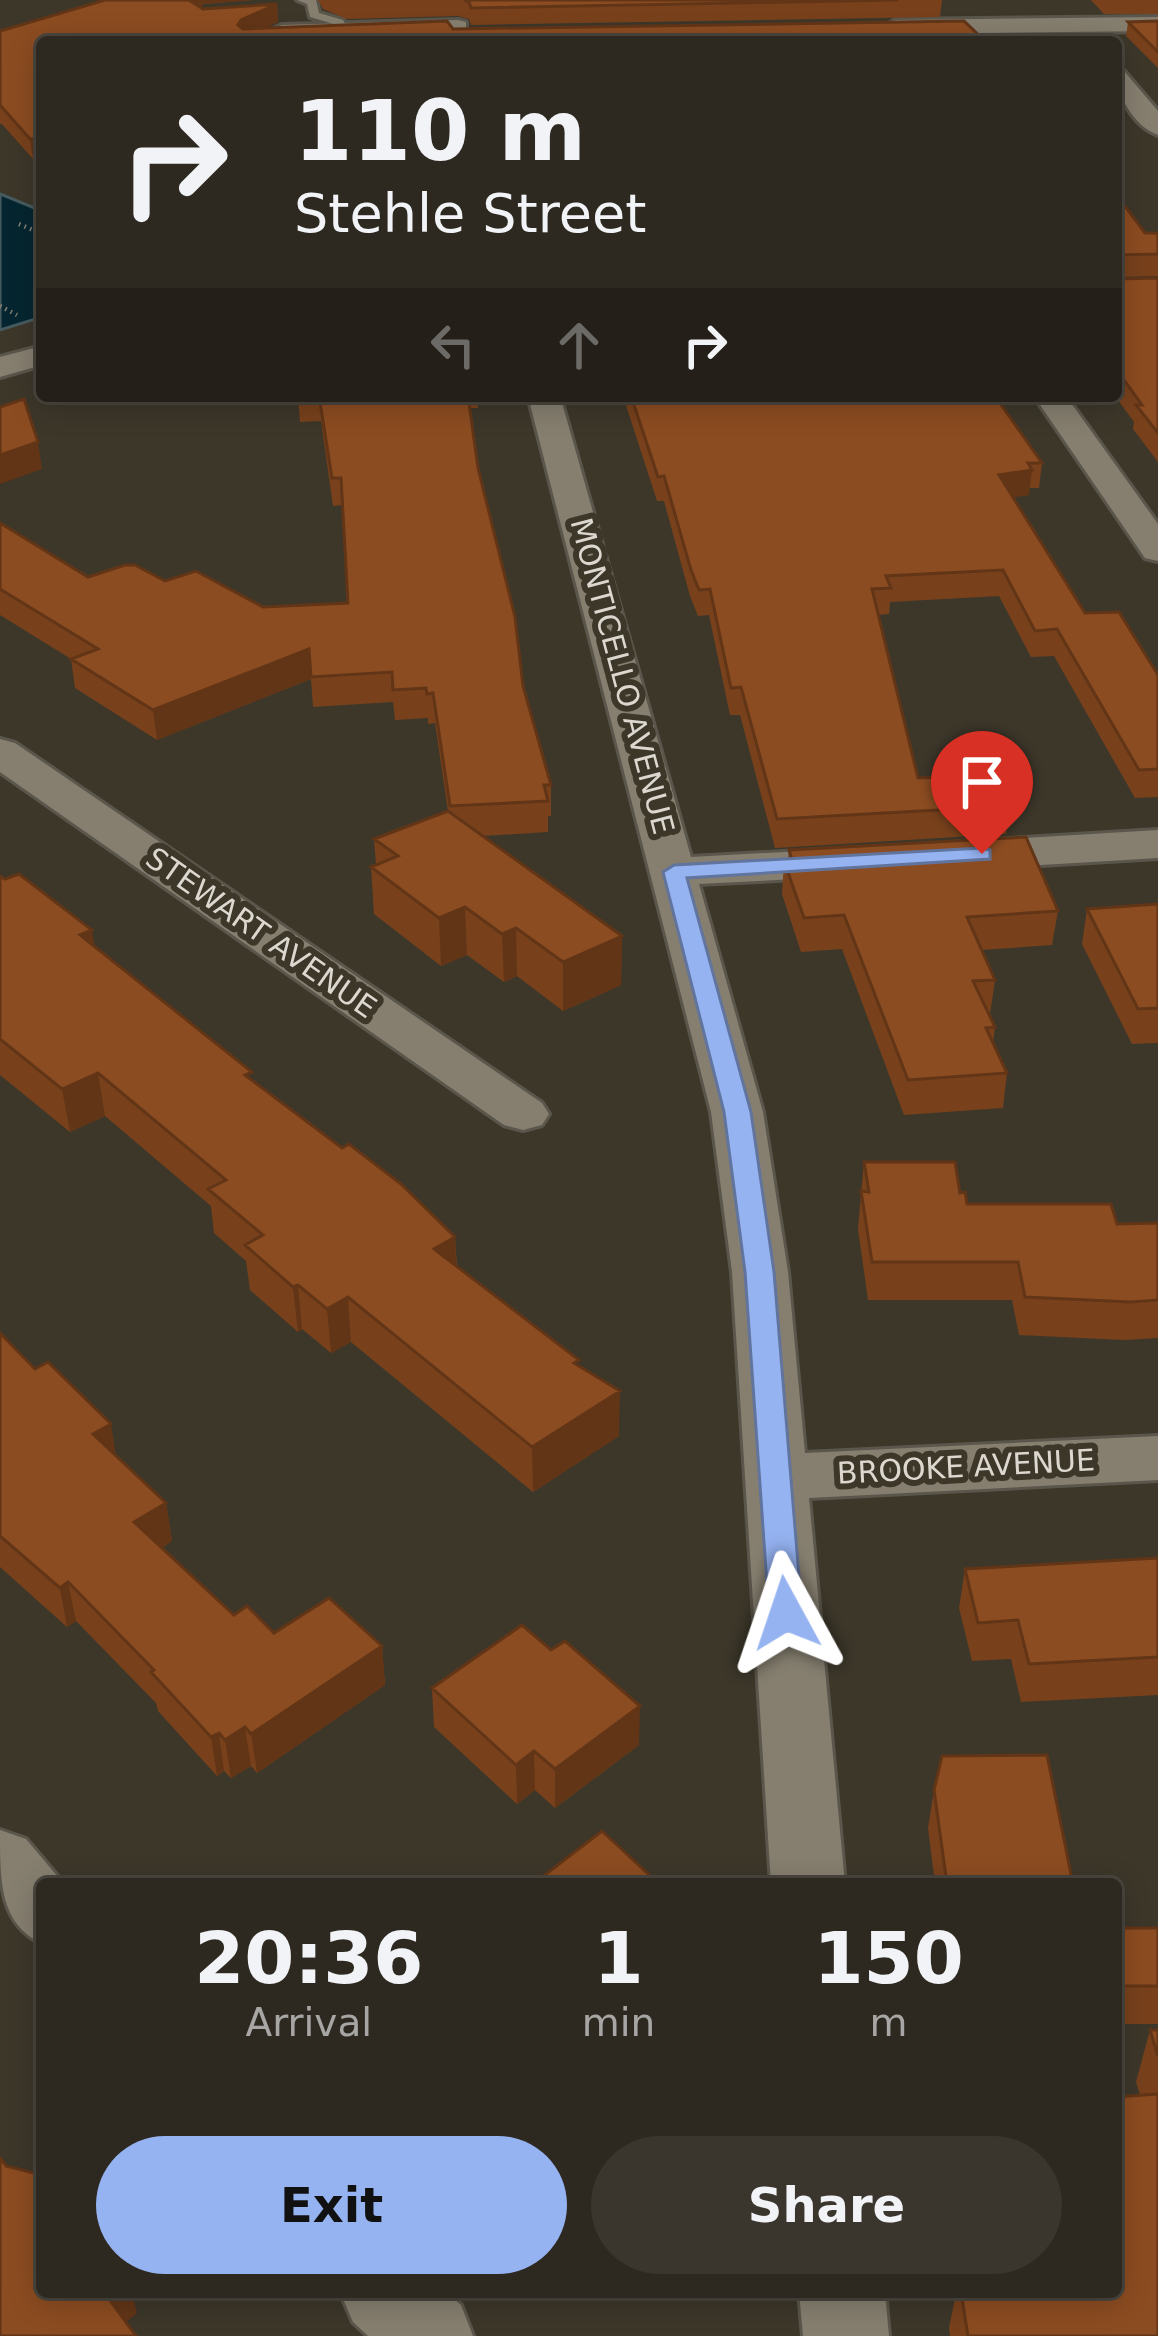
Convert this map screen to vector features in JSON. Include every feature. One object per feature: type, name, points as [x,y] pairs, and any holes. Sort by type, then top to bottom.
[{"type":"street","points":[[271,36],[342,29],[466,35],[451,0]]},
{"type":"street","points":[[273,10],[308,5]]},
{"type":"street","points":[[872,27],[1080,33],[1158,24]]},
{"type":"street","points":[[1122,86],[1151,132]]},
{"type":"street","points":[[0,367],[36,357]]},
{"type":"street","name":"MONTICELLO AVENUE","points":[[546,402],[737,1112],[760,1272],[807,1878]]},
{"type":"street","points":[[1054,402],[1158,550]]},
{"type":"street","name":"STEWART AVENUE","points":[[0,752],[523,1114]]},
{"type":"street","points":[[674,872],[1158,844]]},
{"type":"street","name":"BROOKE AVENUE","points":[[774,1477],[1158,1457]]},
{"type":"street","points":[[0,1861],[36,1905]]},
{"type":"street","points":[[389,2298],[430,2336]]},
{"type":"street","points":[[843,2298],[846,2336]]},
{"type":"lane","points":[[308,5],[314,15],[339,22],[342,29]]},
{"type":"path","points":[[19,224],[36,231]]},
{"type":"water","points":[[0,194],[36,209],[36,319],[0,330]]},
{"type":"building","points":[[105,0],[189,0],[203,9],[277,4],[241,20],[238,25],[243,29],[447,21],[453,29],[964,21],[980,36],[36,36],[36,138],[30,139],[0,105],[0,31]]},
{"type":"building","points":[[464,0],[898,0],[471,8]]},
{"type":"building","points":[[1158,21],[1158,52],[1128,22]]},
{"type":"building","points":[[1122,202],[1145,233],[1158,233],[1158,254],[1122,255]]},
{"type":"building","points":[[1158,278],[1158,433],[1122,377],[1122,279]]},
{"type":"building","points":[[24,399],[38,442],[0,455],[0,407]]},
{"type":"building","points":[[320,402],[469,402],[478,468],[515,617],[523,686],[551,785],[544,785],[548,801],[450,806],[433,693],[427,694],[426,688],[393,690],[392,672],[311,677],[309,649],[153,710],[71,659],[98,649],[0,589],[0,523],[88,577],[125,565],[135,565],[165,581],[196,571],[263,607],[348,603],[341,478],[332,478]]},
{"type":"building","points":[[633,402],[999,402],[1042,463],[1028,463],[1032,470],[999,475],[1085,613],[1119,612],[1158,675],[1158,769],[1139,770],[1057,629],[1035,631],[1003,570],[886,576],[891,588],[872,589],[918,778],[997,775],[1010,806],[777,819],[741,687],[731,688],[710,589],[699,590],[664,476],[658,477]]},
{"type":"building","points":[[448,811],[622,936],[563,962],[516,928],[502,934],[465,907],[439,918],[371,867],[398,856],[374,839]]},
{"type":"building","points":[[1026,837],[1058,911],[967,917],[995,980],[973,981],[995,1027],[986,1028],[1007,1073],[908,1080],[844,915],[804,918],[784,861],[792,860],[789,850]]},
{"type":"building","points":[[19,874],[92,930],[80,935],[252,1072],[245,1075],[342,1148],[349,1144],[401,1184],[455,1237],[434,1249],[579,1360],[574,1363],[620,1391],[532,1447],[348,1297],[327,1309],[298,1285],[293,1287],[245,1245],[263,1235],[208,1189],[226,1180],[98,1073],[62,1089],[0,1039],[0,876]]},
{"type":"building","points":[[1158,904],[1158,1008],[1138,1009],[1087,909]]},
{"type":"building","points":[[864,1162],[955,1162],[960,1193],[965,1192],[967,1204],[1111,1204],[1117,1224],[1158,1223],[1158,1300],[1025,1297],[1018,1262],[872,1262],[861,1191],[869,1192]]},
{"type":"building","points":[[0,1333],[35,1369],[48,1362],[111,1424],[93,1434],[166,1503],[134,1522],[234,1615],[247,1606],[274,1633],[329,1598],[382,1646],[251,1734],[245,1727],[225,1740],[219,1733],[211,1737],[68,1582],[60,1588],[0,1536]]},
{"type":"building","points":[[1158,1558],[1158,1657],[1029,1664],[1018,1620],[978,1623],[965,1569]]},
{"type":"building","points":[[522,1625],[551,1650],[565,1641],[640,1706],[555,1769],[534,1751],[516,1765],[432,1688]]},
{"type":"building","points":[[1047,1755],[1072,1878],[946,1878],[934,1790],[942,1756]]},
{"type":"building","points":[[602,1831],[653,1878],[541,1878]]},
{"type":"building","points":[[1122,1928],[1158,1928],[1158,1986],[1122,1986]]},
{"type":"building","points":[[1150,2030],[1158,2030],[1158,2056]]},
{"type":"building","points":[[1158,2094],[1158,2336],[968,2336],[962,2298],[1122,2298],[1122,2097]]},
{"type":"building","points":[[0,2158],[6,2166],[36,2174],[36,2298],[108,2298],[136,2336],[0,2336]]},
{"type":"route","points":[[786,1613],[760,1272],[737,1112],[674,872],[982,854]]}]
